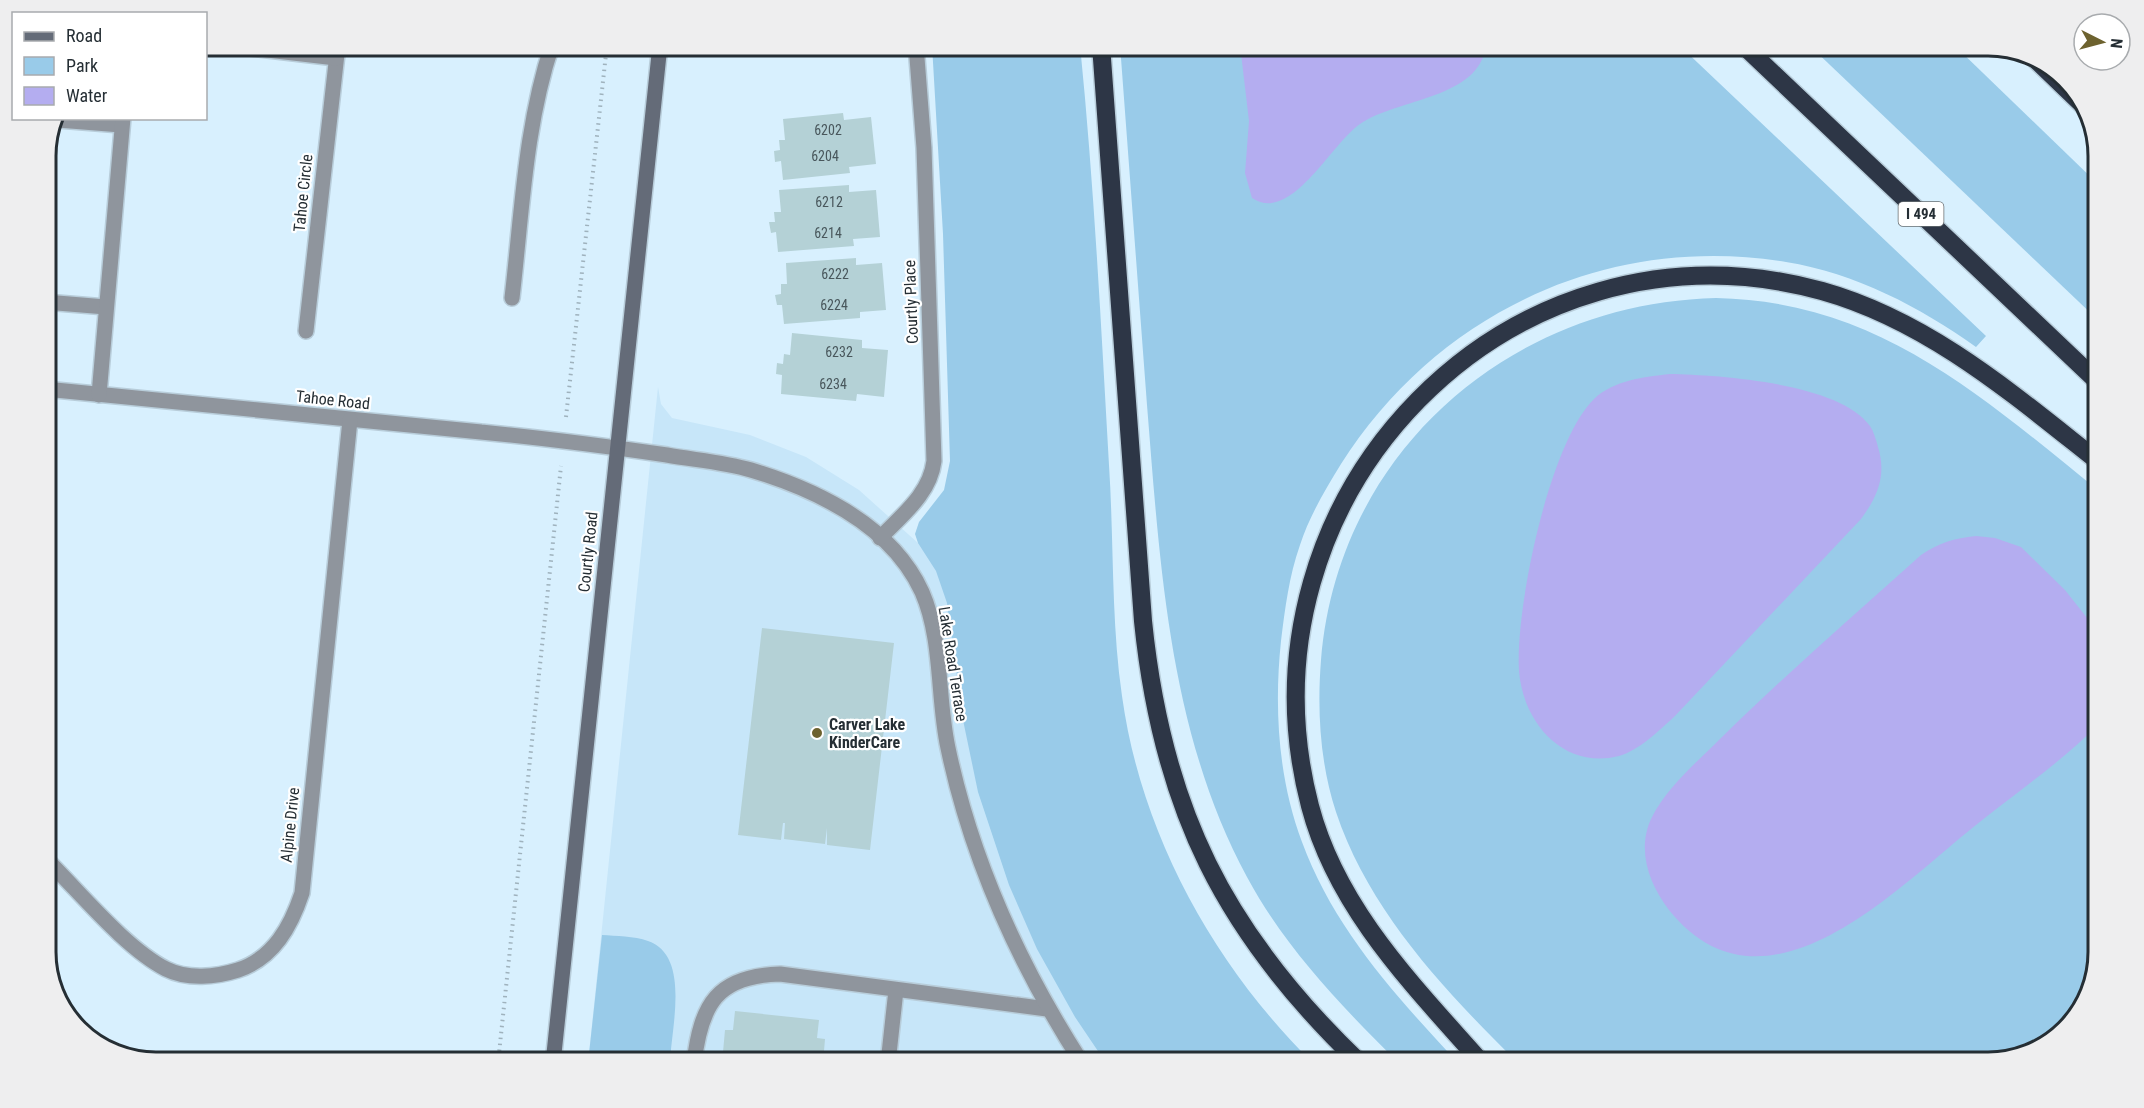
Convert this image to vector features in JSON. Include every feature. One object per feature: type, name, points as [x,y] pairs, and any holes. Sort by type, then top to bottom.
[{"type":"highway","points":[[1102,56],[1143,621],[1148,671],[1158,726],[1186,816],[1232,909],[1290,990],[1349,1052]]},
{"type":"highway","name":"I 494","points":[[1755,56],[2088,373]]},
{"type":"highway","points":[[1473,1052],[1382,946],[1342,887],[1316,825],[1306,789],[1297,734],[1296,683],[1301,628],[1312,578],[1323,545],[1338,511],[1366,462],[1387,433],[1421,396],[1499,336],[1544,312],[1576,299],[1611,289],[1664,279],[1748,278],[1789,284],[1837,296],[1920,332],[1975,367],[2088,454]]},
{"type":"street","name":"Tahoe Circle","points":[[306,332],[337,56]]},
{"type":"street","points":[[512,297],[533,117],[540,81],[548,56]]},
{"type":"street","name":"Courtly Road","points":[[554,1052],[659,56]]},
{"type":"street","name":"Courtly Place","points":[[880,538],[924,490],[931,479],[934,460],[925,157],[917,56]]},
{"type":"street","points":[[62,120],[122,122],[99,395]]},
{"type":"street","points":[[56,303],[106,307]]},
{"type":"street","name":"Tahoe Road","points":[[56,390],[563,440],[617,448]]},
{"type":"street","name":"Alpine Drive","points":[[56,869],[136,948],[168,970],[190,975],[218,976],[248,966],[274,948],[292,922],[302,893],[350,420]]},
{"type":"street","name":"Lake Road Terrace","points":[[617,448],[714,461],[761,473],[831,503],[880,538],[911,573],[927,607],[945,737],[963,810],[1005,926],[1047,1009],[1075,1052]]},
{"type":"street","points":[[695,1052],[697,1034],[706,1008],[723,987],[756,975],[780,974],[1047,1009]]},
{"type":"street","points":[[889,1052],[896,990]]},
{"type":"path","points":[[499,1052],[606,56]]},
{"type":"shaded area","points":[[658,387],[661,404],[672,418],[750,435],[806,457],[859,490],[918,543],[1001,552],[1176,1052],[589,1052]]},
{"type":"green space","points":[[933,56],[1081,56],[1100,307],[1118,667],[1132,747],[1146,798],[1165,847],[1188,895],[1214,941],[1244,984],[1303,1052],[1099,1052],[1075,1017],[1037,949],[1009,885],[978,792],[963,720],[947,603],[936,571],[918,543],[915,534],[919,522],[944,490],[950,461],[943,234]]},
{"type":"green space","points":[[1121,56],[1691,56],[1986,336],[1976,347],[1909,305],[1862,283],[1812,267],[1786,262],[1719,256],[1654,260],[1592,273],[1532,295],[1477,326],[1426,365],[1380,411],[1341,464],[1308,524],[1296,557],[1281,641],[1278,692],[1280,743],[1294,818],[1315,874],[1331,904],[1390,987],[1448,1052],[1388,1052],[1316,976],[1279,928],[1247,877],[1221,822],[1200,765],[1185,707],[1164,587],[1152,465]]},
{"type":"green space","points":[[1821,56],[1965,56],[2088,174],[2088,311]]},
{"type":"green space","points":[[1716,298],[1774,303],[1827,316],[1877,335],[1923,360],[1968,389],[2088,482],[2088,966],[2085,979],[2072,1008],[2055,1028],[2033,1042],[2002,1052],[1507,1052],[1463,1007],[1412,948],[1368,883],[1350,848],[1336,812],[1326,775],[1319,698],[1321,660],[1334,585],[1361,516],[1399,455],[1448,402],[1505,360],[1570,327],[1641,306]]},
{"type":"green space","points":[[602,935],[648,941],[661,949],[670,961],[674,977],[676,995],[671,1052],[589,1052]]},
{"type":"water","points":[[1241,56],[1482,56],[1480,63],[1469,76],[1454,87],[1376,115],[1360,124],[1348,134],[1309,179],[1295,192],[1281,200],[1267,203],[1252,198],[1245,173],[1249,121]]},
{"type":"water","points":[[1670,374],[1718,376],[1777,384],[1833,400],[1855,411],[1870,426],[1876,439],[1881,458],[1879,486],[1872,503],[1861,519],[1674,717],[1648,740],[1627,753],[1599,758],[1581,756],[1564,749],[1550,738],[1538,724],[1522,690],[1519,643],[1529,569],[1538,528],[1549,488],[1563,451],[1578,421],[1594,399],[1620,384],[1640,378]]},
{"type":"water","points":[[1976,536],[1995,538],[2021,547],[2065,590],[2088,619],[2088,735],[1904,885],[1866,914],[1826,937],[1785,953],[1745,956],[1706,943],[1669,910],[1651,878],[1645,854],[1645,841],[1652,817],[1666,795],[1684,775],[1820,645],[1921,555],[1934,547],[1961,538]]},
{"type":"building","points":[[843,113],[844,120],[871,117],[876,164],[849,167],[850,173],[783,180],[781,161],[775,162],[774,151],[780,150],[779,140],[785,140],[783,119]]},
{"type":"building","points":[[849,185],[849,192],[876,190],[880,237],[853,239],[854,246],[778,252],[776,232],[771,233],[769,222],[775,222],[774,212],[781,212],[779,190]]},
{"type":"building","points":[[856,258],[856,265],[882,263],[886,310],[860,312],[860,318],[784,324],[782,305],[777,305],[775,295],[781,294],[781,284],[787,284],[786,263]]},
{"type":"building","points":[[792,333],[862,340],[862,348],[888,350],[884,397],[857,394],[856,401],[781,394],[782,375],[776,374],[777,363],[783,364],[784,354],[790,355]]},
{"type":"building","name":"Carver Lake KinderCare","points":[[762,628],[894,643],[870,850],[827,845],[827,828],[825,844],[784,839],[785,823],[783,823],[781,840],[738,835]]},
{"type":"building","points":[[735,1011],[819,1020],[817,1038],[825,1039],[824,1052],[723,1052],[725,1030],[733,1030]]},
{"type":"place","name":"Carver Lake KinderCare","points":[[817,733]]}]
